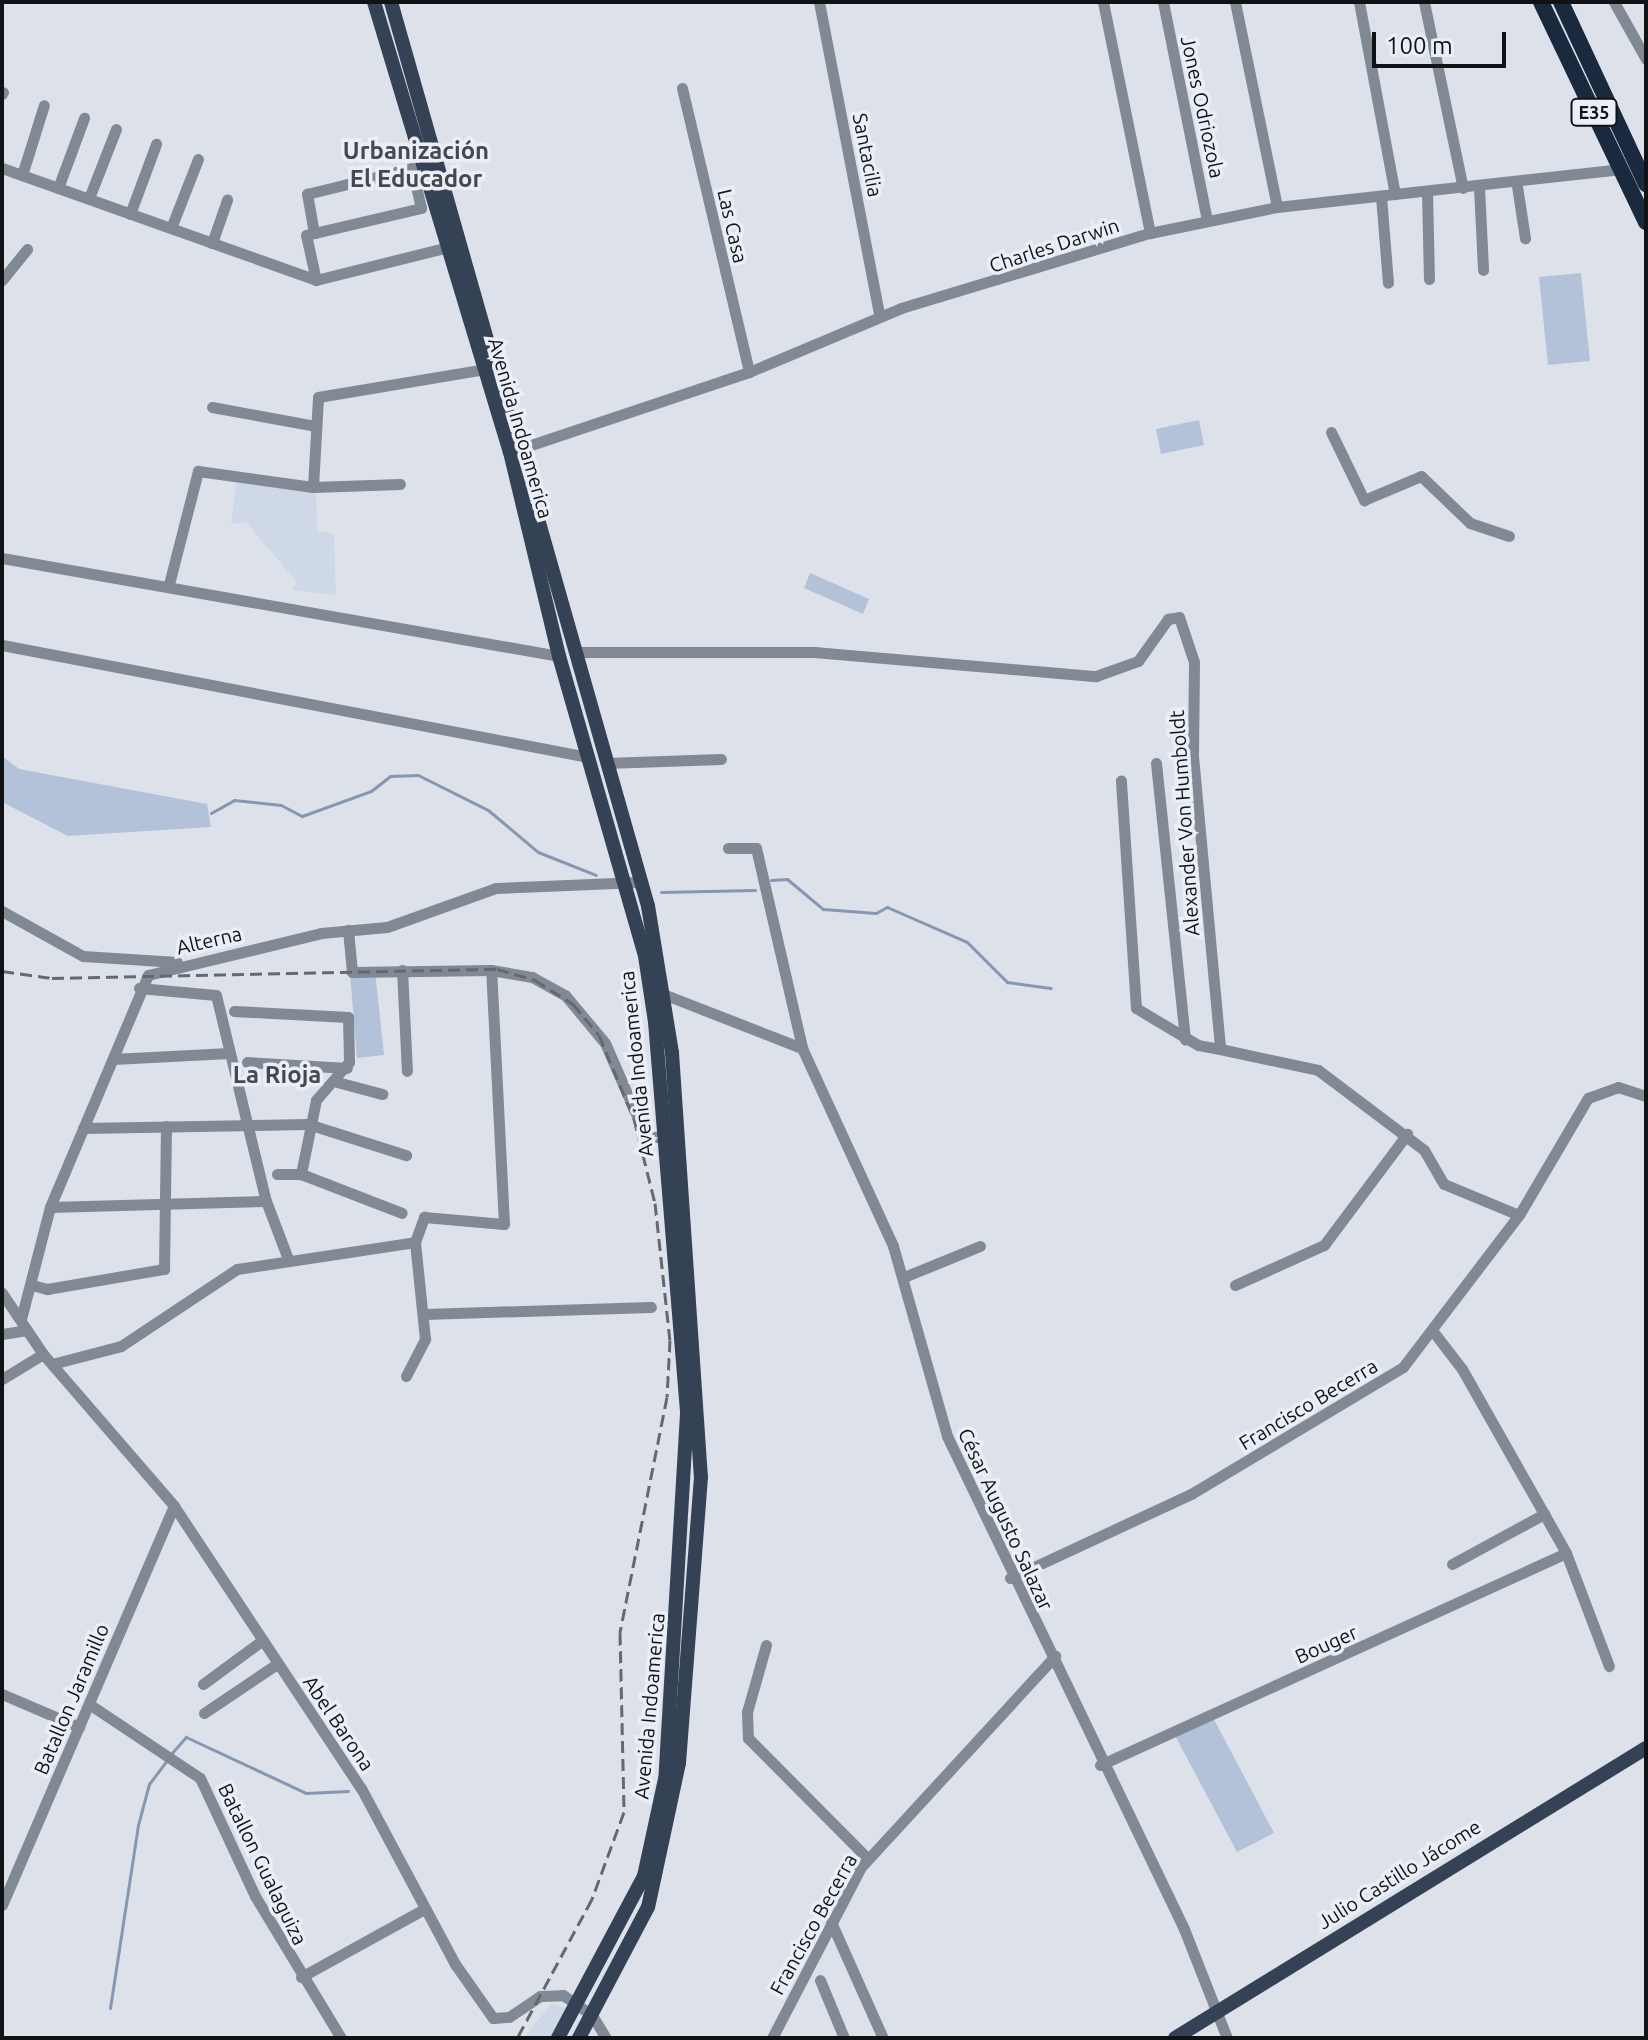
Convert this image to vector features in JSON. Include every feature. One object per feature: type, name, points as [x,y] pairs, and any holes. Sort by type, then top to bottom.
[{"type":"highway","name":"E35","points":[[1541,2],[1579,62],[1646,184]]},
{"type":"highway","name":"E35","points":[[1561,2],[1579,62],[1646,222]]},
{"type":"main road","name":"Avenida Indoamerica","points":[[374,2],[444,248],[517,456],[559,656],[588,757],[632,883]]},
{"type":"main road","name":"Avenida Indoamerica","points":[[391,2],[606,763],[659,992],[699,1384],[697,1550],[672,1822],[648,1907],[579,2038]]},
{"type":"main road","name":"Avenida Indoamerica","points":[[558,2038],[644,1876],[665,1779],[687,1414],[663,1137],[666,1066]]},
{"type":"main road","name":"Julio Castillo Jácome","points":[[1175,2038],[1646,1748]]},
{"type":"street","name":"Santacilia","points":[[819,2],[879,315]]},
{"type":"street","points":[[1103,2],[1150,233]]},
{"type":"street","name":"Jones Odriozola","points":[[1163,2],[1207,220]]},
{"type":"street","points":[[1235,2],[1277,207]]},
{"type":"street","points":[[1359,2],[1395,194]]},
{"type":"street","points":[[1424,2],[1463,188]]},
{"type":"street","points":[[1614,2],[1646,59]]},
{"type":"street","name":"Las Casa","points":[[682,88],[749,372]]},
{"type":"street","points":[[22,175],[44,105]]},
{"type":"street","points":[[58,188],[84,118]]},
{"type":"street","points":[[89,198],[116,129]]},
{"type":"street","points":[[130,214],[156,144]]},
{"type":"street","points":[[171,228],[198,159]]},
{"type":"street","points":[[2,168],[316,280],[444,248]]},
{"type":"street","points":[[314,233],[307,194],[412,168],[421,208],[306,235],[316,280]]},
{"type":"street","name":"Charles Darwin","points":[[517,456],[749,372],[879,315],[1150,233],[1277,207],[1463,188],[1517,186],[1622,169]]},
{"type":"street","points":[[1517,186],[1525,238]]},
{"type":"street","points":[[1479,187],[1483,270]]},
{"type":"street","points":[[1427,192],[1429,279]]},
{"type":"street","points":[[1381,196],[1388,283]]},
{"type":"street","points":[[212,243],[227,200]]},
{"type":"street","points":[[2,280],[27,249]]},
{"type":"street","points":[[313,487],[316,426],[324,394],[485,369]]},
{"type":"street","points":[[212,407],[316,426]]},
{"type":"street","points":[[1331,432],[1364,500],[1421,476],[1470,523],[1509,536]]},
{"type":"street","points":[[169,584],[198,471],[313,487],[400,484]]},
{"type":"street","points":[[2,558],[169,584],[559,656]]},
{"type":"street","name":"Alexander Von Humboldt","points":[[575,652],[814,652],[1096,676],[1138,661],[1168,619],[1179,617],[1194,662],[1193,756],[1220,1049]]},
{"type":"street","points":[[2,645],[588,757]]},
{"type":"street","points":[[606,763],[721,759]]},
{"type":"street","points":[[1156,763],[1185,1039]]},
{"type":"street","points":[[1121,780],[1138,958],[1135,1004],[1185,1039],[1318,1070],[1407,1134],[1444,1184],[1519,1215]]},
{"type":"street","name":"César Augusto Salazar","points":[[728,848],[756,848],[802,1048],[904,1277],[938,1412],[1010,1578],[1055,1656],[1100,1765],[1218,2010],[1227,2038]]},
{"type":"street","name":"Alterna","points":[[139,988],[155,972],[348,930],[400,923],[496,888],[632,883]]},
{"type":"street","points":[[2,911],[90,958],[198,962]]},
{"type":"street","points":[[348,930],[351,971],[491,970],[532,977],[573,1002],[605,1043],[646,1137],[663,1137]]},
{"type":"street","points":[[402,970],[407,1071]]},
{"type":"street","points":[[406,1376],[420,1354],[425,1314],[415,1242],[424,1217],[494,1227],[506,1220],[491,970]]},
{"type":"street","points":[[2,1334],[24,1324],[50,1207],[113,1059],[139,988],[214,990],[266,1201],[288,1259]]},
{"type":"street","points":[[659,992],[802,1048]]},
{"type":"street","points":[[234,1011],[343,1014],[350,1023],[347,1068],[337,1082],[316,1100],[308,1124],[301,1174]]},
{"type":"street","points":[[113,1059],[229,1053]]},
{"type":"street","points":[[247,1062],[347,1068]]},
{"type":"street","points":[[337,1082],[382,1094]]},
{"type":"street","name":"Francisco Becerra","points":[[1010,1578],[1191,1494],[1378,1385],[1432,1330],[1519,1215],[1588,1098],[1618,1087],[1646,1096]]},
{"type":"street","points":[[83,1128],[308,1124],[406,1155]]},
{"type":"street","points":[[32,1285],[47,1289],[159,1272],[166,1126]]},
{"type":"street","points":[[1235,1285],[1321,1249],[1407,1134]]},
{"type":"street","points":[[277,1174],[301,1174],[402,1213]]},
{"type":"street","points":[[50,1207],[266,1201]]},
{"type":"street","points":[[52,1364],[121,1346],[224,1274],[288,1259],[415,1242]]},
{"type":"street","points":[[904,1277],[980,1246]]},
{"type":"street","name":"Abel Barona","points":[[2,1293],[43,1354],[174,1506],[368,1800],[424,1909],[493,2018],[551,1993],[592,2015],[606,2038]]},
{"type":"street","points":[[425,1314],[651,1307]]},
{"type":"street","points":[[1432,1330],[1462,1369],[1566,1553],[1609,1666]]},
{"type":"street","points":[[2,1379],[43,1354]]},
{"type":"street","name":"Batallon Jaramillo","points":[[2,1905],[174,1506]]},
{"type":"street","points":[[1452,1564],[1544,1514]]},
{"type":"street","name":"Bouger","points":[[1100,1765],[1566,1553]]},
{"type":"street","points":[[203,1684],[263,1640]]},
{"type":"street","points":[[766,1645],[747,1712],[748,1738],[868,1859]]},
{"type":"street","name":"Francisco Becerra","points":[[772,2038],[831,1922],[868,1859],[1055,1656]]},
{"type":"street","points":[[204,1713],[277,1664]]},
{"type":"street","points":[[2,1694],[79,1727]]},
{"type":"street","name":"Batallon Gualaguiza","points":[[89,1704],[200,1778],[301,1977],[341,2038]]},
{"type":"street","points":[[301,1977],[424,1909]]},
{"type":"street","points":[[831,1922],[883,2038]]},
{"type":"street","points":[[820,1980],[844,2038]]},
{"type":"shaded area","points":[[1581,273],[1590,361],[1548,365],[1539,277]]},
{"type":"shaded area","points":[[1199,420],[1204,445],[1161,454],[1156,429]]},
{"type":"shaded area","points":[[237,480],[316,491],[317,531],[334,534],[336,595],[293,590],[296,581],[246,522],[231,524]]},
{"type":"shaded area","points":[[810,573],[869,599],[863,614],[804,588]]},
{"type":"shaded area","points":[[2,756],[19,769],[207,804],[211,827],[68,836],[2,802]]},
{"type":"shaded area","points":[[375,971],[384,1055],[357,1058],[350,973]]},
{"type":"shaded area","points":[[1209,1710],[1274,1833],[1237,1852],[1172,1730]]},
{"type":"shaded area","points":[[551,2004],[569,2008],[553,2038],[524,2038]]},
{"type":"waterway","points":[[211,813],[234,800],[281,805],[302,816],[371,791],[390,776],[418,775],[488,810],[538,852],[596,875]]},
{"type":"waterway","points":[[771,880],[787,879],[823,909],[876,913],[887,907],[967,942],[1007,982],[1051,988]]},
{"type":"waterway","points":[[661,892],[755,890]]},
{"type":"waterway","points":[[171,1754],[186,1737],[306,1793],[348,1791]]},
{"type":"waterway","points":[[110,2008],[138,1825],[149,1784],[167,1760]]},
{"type":"railway","points":[[2,971],[52,978],[497,969],[535,980],[573,1004],[599,1035],[634,1119],[655,1203],[670,1340],[667,1397],[620,1633],[624,1812],[592,1899],[517,2038]]},
{"type":"district","name":"Urbanización El Educador","points":[[416,165]]},
{"type":"district","name":"La Rioja","points":[[277,1075]]}]
